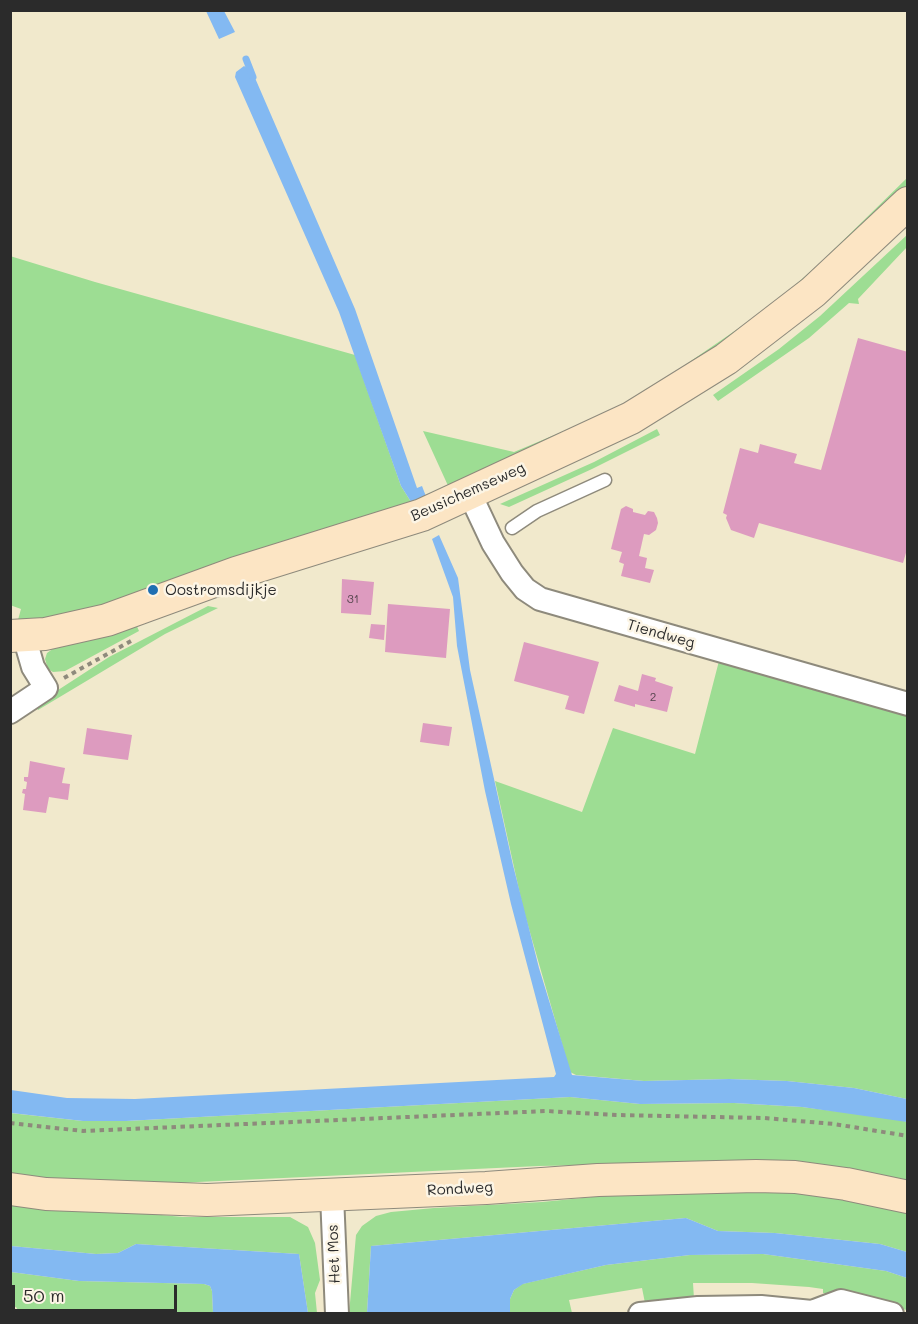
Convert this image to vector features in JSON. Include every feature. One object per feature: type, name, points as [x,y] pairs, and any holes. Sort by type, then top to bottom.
[{"type":"street","name":"Beusichemseweg","points":[[10,712],[46,688],[17,636],[65,631],[107,620],[236,573],[422,515],[631,417],[726,359],[813,292],[908,203]]},
{"type":"street","name":"Tiendweg","points":[[469,492],[494,543],[512,573],[525,589],[540,599],[908,704]]},
{"type":"street","name":"Rondweg","points":[[10,1189],[56,1195],[207,1200],[598,1180],[756,1176],[795,1177],[846,1184],[908,1197]]},
{"type":"street","name":"Het Mos","points":[[332,1195],[337,1314]]},
{"type":"street","points":[[640,1314],[698,1308],[761,1307],[812,1312],[841,1301],[892,1314]]},
{"type":"lane","points":[[512,528],[537,511],[605,480]]},
{"type":"path","points":[[10,1123],[82,1131],[547,1111],[764,1118],[908,1136]]},
{"type":"green space","points":[[907,178],[907,189],[822,269],[674,381],[450,490],[423,431],[514,452],[614,410],[672,374],[771,306],[818,265]]},
{"type":"green space","points":[[907,235],[907,247],[858,299],[859,304],[849,303],[809,338],[718,401],[713,395],[779,349],[820,316]]},
{"type":"green space","points":[[10,256],[355,355],[401,486],[413,505],[135,601],[16,627],[21,609],[10,605]]},
{"type":"green space","points":[[657,429],[660,435],[592,469],[509,507],[500,504],[594,462]]},
{"type":"green space","points":[[208,606],[218,608],[165,634],[38,710],[35,705],[109,657]]},
{"type":"green space","points":[[135,622],[139,631],[65,671],[53,672],[48,669],[45,659],[47,653],[54,648]]},
{"type":"green space","points":[[720,657],[907,710],[907,1099],[854,1088],[787,1081],[729,1079],[644,1081],[576,1075],[570,1072],[523,908],[495,781],[582,812],[613,728],[695,754]]},
{"type":"green space","points":[[570,1097],[640,1104],[734,1103],[802,1107],[897,1119],[907,1122],[907,1185],[651,1164],[539,1166],[113,1186],[11,1178],[10,1113],[83,1121],[126,1121]]},
{"type":"green space","points":[[683,1188],[778,1188],[907,1208],[907,1252],[880,1244],[775,1233],[718,1231],[686,1218],[371,1246],[367,1313],[349,1314],[356,1235],[362,1226],[376,1216],[391,1212],[434,1208],[542,1202]]},
{"type":"green space","points":[[10,1201],[183,1217],[290,1217],[308,1227],[315,1243],[320,1280],[315,1293],[317,1313],[308,1313],[299,1254],[136,1244],[118,1253],[96,1254],[11,1246]]},
{"type":"green space","points":[[763,1254],[886,1271],[907,1278],[907,1310],[823,1293],[823,1289],[809,1287],[752,1283],[693,1283],[694,1299],[645,1303],[642,1288],[569,1300],[572,1313],[510,1314],[510,1299],[514,1290],[522,1284],[606,1265],[690,1255]]},
{"type":"green space","points":[[11,1272],[79,1281],[204,1284],[210,1286],[212,1291],[213,1313],[16,1314],[17,1308],[11,1304]]},
{"type":"water","points":[[206,11],[224,11],[235,32],[219,39]]},
{"type":"water","points":[[244,66],[252,71],[355,309],[417,488],[422,486],[427,499],[413,505],[401,486],[339,312],[235,77],[236,72]]},
{"type":"water","points":[[439,535],[458,578],[470,670],[513,865],[539,968],[572,1075],[644,1081],[729,1079],[787,1081],[854,1088],[907,1099],[907,1122],[802,1107],[734,1103],[640,1104],[570,1097],[126,1121],[83,1121],[11,1113],[11,1090],[67,1098],[135,1099],[554,1077],[556,1074],[511,904],[485,791],[457,646],[453,597],[432,539]]},
{"type":"water","points":[[686,1218],[718,1231],[775,1233],[880,1244],[907,1252],[907,1278],[886,1271],[763,1254],[690,1255],[606,1265],[523,1284],[514,1290],[510,1299],[510,1313],[367,1313],[371,1246]]},
{"type":"water","points":[[136,1244],[299,1254],[308,1313],[213,1313],[212,1291],[210,1286],[204,1284],[79,1281],[11,1272],[11,1246],[96,1254],[118,1253]]},
{"type":"building","points":[[858,338],[908,352],[908,546],[903,563],[759,523],[754,538],[731,530],[727,515],[723,513],[740,448],[758,453],[760,444],[797,454],[794,463],[821,470]]},
{"type":"building","points":[[626,506],[633,509],[633,512],[645,515],[648,511],[654,512],[657,518],[656,530],[649,535],[644,534],[639,556],[647,558],[645,568],[654,570],[650,583],[621,576],[624,564],[619,562],[622,552],[611,549],[621,509]]},
{"type":"building","points":[[342,579],[374,582],[371,615],[341,613]]},
{"type":"building","points":[[388,604],[450,609],[446,658],[385,652]]},
{"type":"building","points":[[371,624],[385,625],[384,640],[369,638]]},
{"type":"building","points":[[524,642],[599,662],[584,714],[565,709],[569,696],[514,681]]},
{"type":"building","points":[[642,674],[673,687],[667,712],[614,701],[619,685],[638,691]]},
{"type":"building","points":[[423,723],[452,727],[449,746],[420,742]]},
{"type":"building","points":[[87,728],[132,735],[128,760],[83,754]]},
{"type":"building","points":[[30,761],[65,768],[62,783],[70,784],[68,800],[49,797],[46,813],[23,810],[25,794],[22,793],[23,789],[26,789],[27,782],[24,781],[24,777],[28,777]]},
{"type":"waterway","points":[[246,59],[253,77]]},
{"type":"place","name":"Oostromsdijkje","points":[[153,590]]}]
